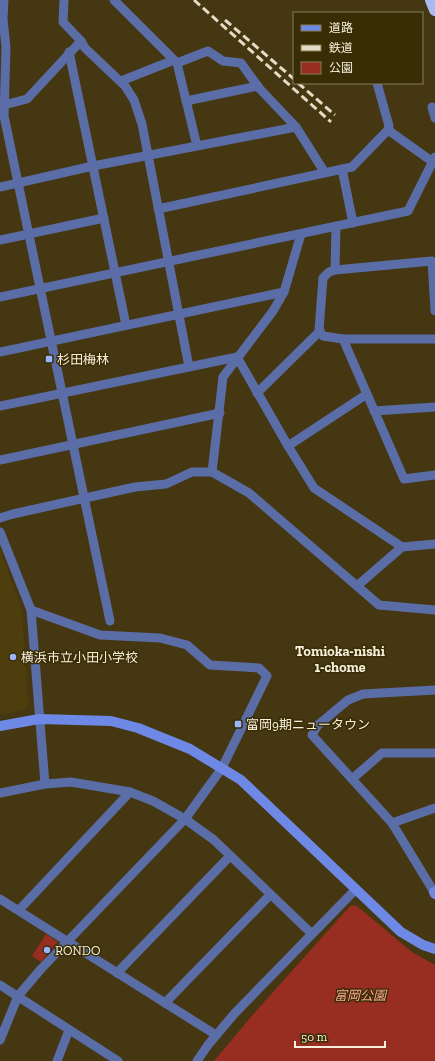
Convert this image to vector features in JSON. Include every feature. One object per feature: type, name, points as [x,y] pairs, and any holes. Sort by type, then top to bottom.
[{"type":"highway","points":[[431,0],[435,10]]},
{"type":"street","points":[[4,0],[4,106],[2,116],[29,234],[50,342],[63,393],[72,445],[110,621]]},
{"type":"street","points":[[64,0],[63,22],[85,48],[121,81],[134,100],[142,124],[189,367]]},
{"type":"street","points":[[114,0],[176,62],[197,146]]},
{"type":"street","points":[[4,106],[27,99],[80,41]]},
{"type":"street","points":[[121,81],[208,51],[223,61],[241,63],[258,86],[296,128],[325,173]]},
{"type":"street","points":[[69,52],[126,325]]},
{"type":"street","points":[[158,209],[352,167],[388,130],[390,126],[377,84]]},
{"type":"street","points":[[186,101],[258,86]]},
{"type":"street","points":[[432,107],[435,118]]},
{"type":"street","points":[[0,187],[93,166],[296,128]]},
{"type":"street","points":[[0,297],[408,211],[434,160],[388,130]]},
{"type":"street","points":[[342,169],[354,223]]},
{"type":"street","points":[[0,240],[104,218]]},
{"type":"street","points":[[335,270],[336,226]]},
{"type":"street","points":[[212,472],[223,377],[273,311],[284,292],[301,234]]},
{"type":"street","points":[[435,311],[432,261],[335,270],[329,272],[323,278],[320,331],[322,336],[343,339],[435,339]]},
{"type":"street","points":[[0,352],[284,292]]},
{"type":"street","points":[[257,393],[320,331]]},
{"type":"street","points":[[343,339],[404,479],[435,475]]},
{"type":"street","points":[[0,406],[237,357]]},
{"type":"street","points":[[237,357],[314,488],[402,547]]},
{"type":"street","points":[[288,446],[367,394]]},
{"type":"street","points":[[374,411],[435,407]]},
{"type":"street","points":[[0,460],[220,413]]},
{"type":"street","points":[[0,518],[135,487],[166,484],[192,472],[212,472],[249,493],[379,605],[435,610]]},
{"type":"street","points":[[0,532],[31,610],[45,784]]},
{"type":"street","points":[[357,586],[402,547],[435,544]]},
{"type":"street","points":[[0,1040],[18,996],[66,942],[185,819],[222,768],[267,676],[259,668],[210,665],[187,645],[160,638],[100,635],[31,610]]},
{"type":"street","points":[[435,690],[363,694],[348,700],[318,725],[312,735],[392,823],[435,892]]},
{"type":"street","points":[[0,726],[39,719],[111,721],[138,728],[190,749],[241,780],[401,932],[423,945],[435,949]]},
{"type":"street","points":[[352,779],[382,752],[435,753]]},
{"type":"street","points":[[0,793],[45,784],[71,782],[130,792],[152,801],[185,819],[214,840],[312,934]]},
{"type":"street","points":[[19,910],[130,792]]},
{"type":"street","points":[[392,823],[435,808]]},
{"type":"street","points":[[117,973],[230,856]]},
{"type":"street","points":[[197,1061],[216,1035],[235,1013],[356,889]]},
{"type":"street","points":[[165,1003],[270,895]]},
{"type":"street","points":[[0,898],[66,942],[216,1035]]},
{"type":"street","points":[[0,985],[118,1061]]},
{"type":"street","points":[[57,1061],[69,1030]]},
{"type":"shaded area","name":"横浜市立小田小学校","points":[[0,548],[22,610],[28,705],[25,709],[0,715]]},
{"type":"green space","name":"富岡公園","points":[[351,905],[357,906],[412,952],[435,965],[435,1061],[214,1061],[256,1011]]},
{"type":"green space","points":[[46,934],[58,942],[41,962],[32,956]]},
{"type":"railway","points":[[194,0],[331,122]]},
{"type":"railway","points":[[225,20],[293,78]]},
{"type":"railway","points":[[299,84],[335,115]]},
{"type":"place","name":"杉田梅林","points":[[49,359]]},
{"type":"place","name":"横浜市立小田小学校","points":[[13,657]]},
{"type":"place","name":"富岡9期ニュータウン","points":[[238,724]]},
{"type":"place","name":"RONDO","points":[[47,950]]},
{"type":"district","name":"Tomioka-nishi 1-chome","points":[[340,660]]}]
